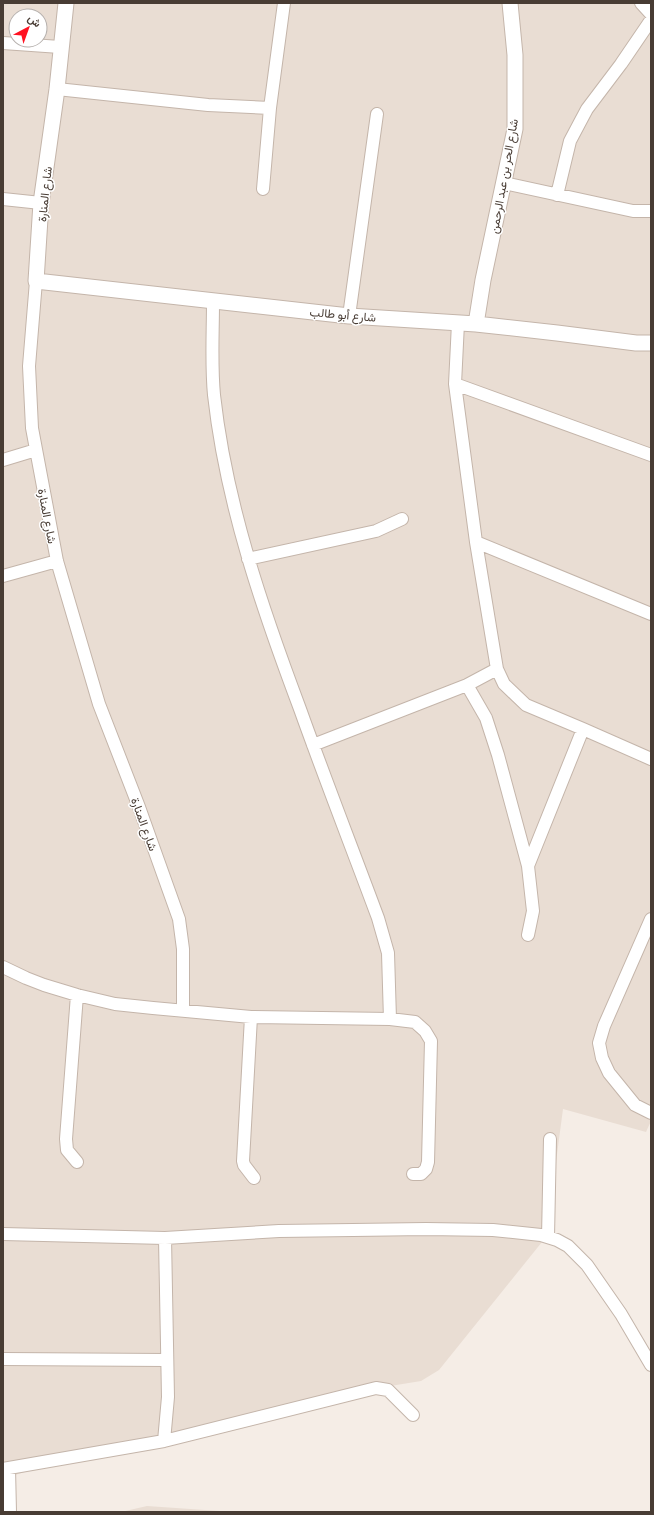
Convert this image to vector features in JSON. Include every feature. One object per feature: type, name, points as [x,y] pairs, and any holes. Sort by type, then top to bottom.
[{"type":"street","name":"شارع المنارة","points":[[66,3],[60,47],[57,89],[41,203],[29,366],[32,428],[57,561],[99,704],[139,807],[179,919],[183,949],[182,1010]]},
{"type":"street","points":[[263,189],[270,108],[284,3]]},
{"type":"street","name":"شارع الحر بن عبد الرحمن","points":[[476,324],[483,280],[515,129],[514,55],[510,3]]},
{"type":"street","points":[[641,3],[651,14]]},
{"type":"street","points":[[557,195],[570,141],[579,124],[594,100],[625,59],[651,20]]},
{"type":"street","points":[[3,43],[60,47]]},
{"type":"street","points":[[57,89],[208,105],[270,108]]},
{"type":"street","points":[[349,316],[377,114]]},
{"type":"street","points":[[504,183],[633,211],[651,211]]},
{"type":"street","points":[[3,199],[41,203]]},
{"type":"street","name":"شارع أبو طالب","points":[[36,281],[213,302],[349,316],[476,324],[644,343],[651,348]]},
{"type":"street","points":[[213,302],[212,373],[214,396],[227,474],[248,559],[272,634],[378,918],[388,953],[390,1019]]},
{"type":"street","points":[[458,323],[455,384],[476,542],[497,669],[504,684],[526,705],[651,759]]},
{"type":"street","points":[[455,384],[651,455]]},
{"type":"street","points":[[3,460],[36,450]]},
{"type":"street","points":[[248,559],[376,531],[402,519]]},
{"type":"street","points":[[476,542],[651,614]]},
{"type":"street","points":[[3,576],[57,561]]},
{"type":"street","points":[[313,745],[467,684],[497,669]]},
{"type":"street","points":[[467,684],[486,718],[498,755],[528,866],[533,911],[528,935]]},
{"type":"street","points":[[528,866],[583,729]]},
{"type":"street","points":[[651,919],[604,1026],[599,1043],[602,1058],[609,1073],[635,1105],[651,1113]]},
{"type":"street","points":[[3,967],[26,978],[77,995],[115,1004],[252,1017],[390,1019],[414,1022],[425,1031],[431,1041],[428,1162],[426,1169],[421,1174],[413,1174]]},
{"type":"street","points":[[77,995],[66,1139],[67,1150],[77,1162]]},
{"type":"street","points":[[252,1017],[242,1155],[244,1165],[254,1178]]},
{"type":"street","points":[[548,1237],[550,1139]]},
{"type":"street","points":[[3,1234],[165,1238],[280,1231],[426,1229],[493,1230],[541,1235],[557,1240],[568,1246],[587,1265],[621,1314],[651,1365]]},
{"type":"street","points":[[164,1441],[168,1397],[166,1360],[165,1238]]},
{"type":"street","points":[[3,1359],[166,1360]]},
{"type":"street","points":[[8,1508],[6,1469],[164,1441],[376,1388],[388,1390],[413,1415]]},
{"type":"shaded area","points":[[3,3],[651,3],[651,1121],[646,1132],[563,1109],[546,1237],[439,1370],[421,1381],[378,1388],[203,1433],[92,1450],[3,1479]]},
{"type":"shaded area","points":[[147,1506],[234,1512],[121,1512]]}]
